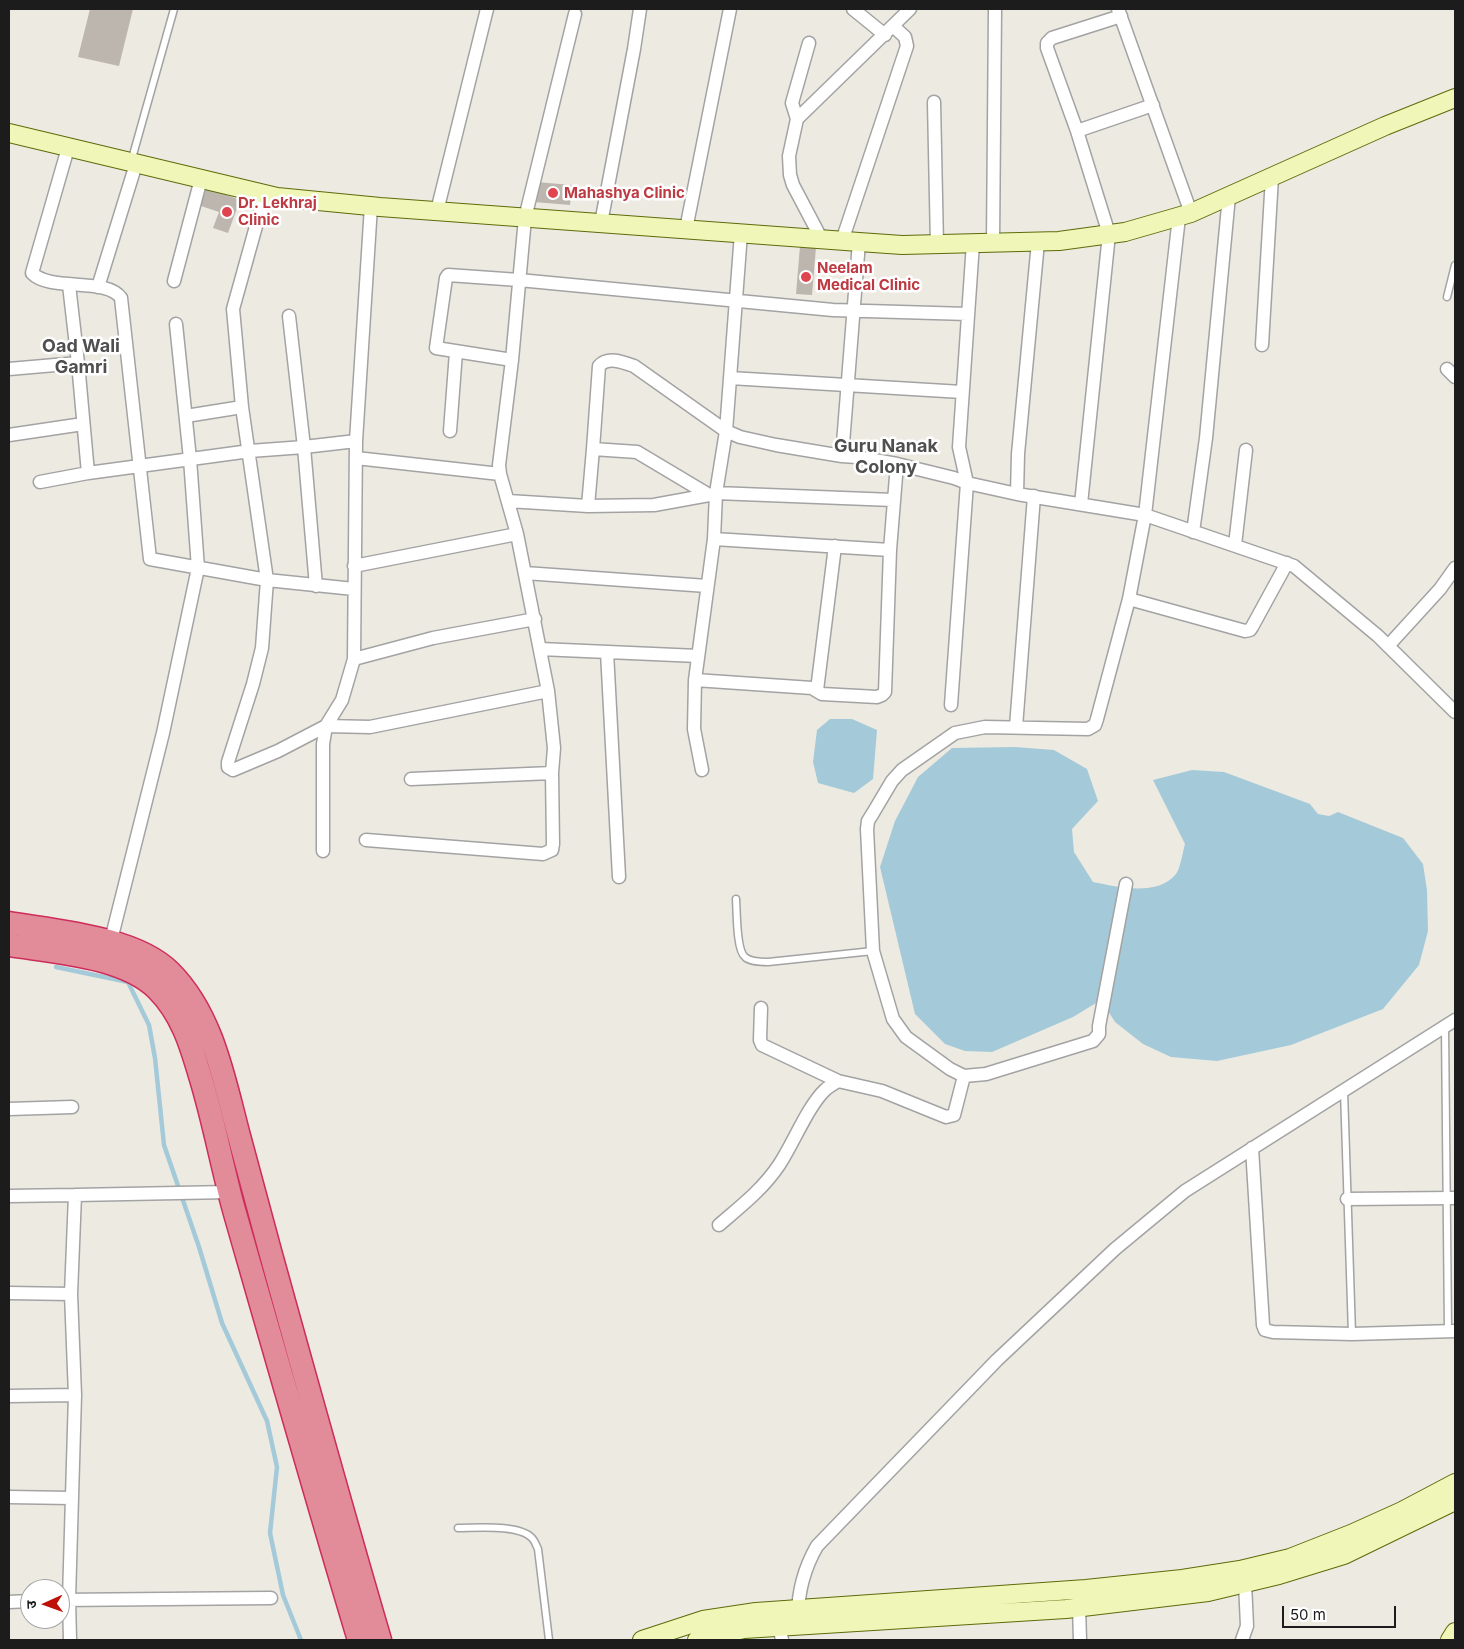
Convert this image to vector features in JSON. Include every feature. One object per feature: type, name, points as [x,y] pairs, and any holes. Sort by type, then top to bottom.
[{"type":"highway","points":[[9,923],[111,940],[157,961],[186,990],[204,1019],[228,1096],[327,1457],[380,1640]]},
{"type":"highway","points":[[9,945],[105,961],[133,973],[156,988],[169,1003],[184,1028],[208,1102],[229,1192],[306,1463],[359,1640]]},
{"type":"main road","points":[[9,133],[277,197],[371,206],[850,242],[902,245],[973,244],[1059,241],[1125,232],[1185,215],[1385,126],[1455,98]]},
{"type":"main road","points":[[697,1640],[744,1629],[779,1626],[798,1608],[1086,1589],[1182,1579],[1240,1570],[1290,1558],[1351,1534],[1402,1511],[1455,1483]]},
{"type":"main road","points":[[642,1640],[703,1620],[798,1626],[1079,1607],[1208,1592],[1279,1575],[1344,1555],[1455,1502]]},
{"type":"main road","points":[[1450,1640],[1455,1632]]},
{"type":"street","points":[[437,211],[487,9]]},
{"type":"street","points":[[601,223],[640,9]]},
{"type":"street","points":[[686,230],[730,9]]},
{"type":"street","points":[[842,456],[853,311],[850,242],[907,46],[905,37],[853,9]]},
{"type":"street","points":[[797,119],[910,9]]},
{"type":"street","points":[[993,243],[995,9]]},
{"type":"street","points":[[1081,504],[1110,234],[1077,131],[1047,48],[1047,43],[1052,38],[1120,13],[1153,106],[1185,215],[1145,515],[1129,599],[1095,725],[1088,729],[985,726],[955,733],[902,770],[892,781],[868,821],[873,951],[894,1019],[899,1028],[906,1037],[950,1069],[964,1076],[986,1074],[1093,1041],[1099,1034],[1126,884]]},
{"type":"street","points":[[366,840],[543,854],[552,850],[552,773],[554,748],[548,691],[517,534],[499,465],[512,360],[525,218],[575,14]]},
{"type":"street","points":[[809,44],[792,103],[797,119],[788,156],[793,185],[822,240]]},
{"type":"street","points":[[934,102],[937,244]]},
{"type":"street","points":[[1077,131],[1153,106]]},
{"type":"street","points":[[68,148],[32,270],[35,276],[39,278],[69,285],[98,286],[115,290],[121,298],[150,559],[267,580],[354,590]]},
{"type":"street","points":[[98,286],[133,163]]},
{"type":"street","points":[[1262,345],[1272,177]]},
{"type":"street","points":[[174,281],[201,179]]},
{"type":"street","points":[[265,194],[233,309],[242,407],[250,451],[267,580],[262,648],[253,684],[236,732],[227,765],[230,769],[236,770],[326,726],[370,727],[548,691]]},
{"type":"street","points":[[1193,532],[1206,438],[1229,196]]},
{"type":"street","points":[[323,850],[323,744],[326,726],[342,700],[354,660],[356,441],[371,206]]},
{"type":"street","points":[[702,770],[694,729],[695,680],[714,539],[712,494],[726,431],[741,234]]},
{"type":"street","points":[[1017,494],[1018,454],[1038,242]]},
{"type":"street","points":[[951,705],[967,483],[958,447],[973,244]]},
{"type":"street","points":[[512,360],[438,350],[436,347],[447,276],[519,280],[853,311],[968,314]]},
{"type":"street","points":[[69,285],[88,473]]},
{"type":"street","points":[[289,316],[304,447],[316,586]]},
{"type":"street","points":[[111,940],[163,733],[198,568],[190,459],[176,324]]},
{"type":"street","points":[[450,431],[456,352]]},
{"type":"street","points":[[588,506],[599,366],[604,362],[619,361],[634,366],[726,431],[740,437],[776,445],[897,464],[1017,494],[1145,515],[1287,563],[1294,566],[1378,636],[1455,712]]},
{"type":"street","points":[[9,369],[78,363]]},
{"type":"street","points":[[730,378],[962,392]]},
{"type":"street","points":[[186,416],[242,407]]},
{"type":"street","points":[[9,435],[83,424]]},
{"type":"street","points":[[40,482],[88,473],[250,451],[356,441]]},
{"type":"street","points":[[593,449],[637,452],[712,494]]},
{"type":"street","points":[[1235,545],[1246,450]]},
{"type":"street","points":[[356,458],[500,474]]},
{"type":"street","points":[[695,680],[812,688],[822,694],[877,698],[882,695],[884,692],[890,550],[897,464]]},
{"type":"street","points":[[508,501],[588,506],[654,506],[712,494],[893,500]]},
{"type":"street","points":[[1016,727],[1034,496]]},
{"type":"street","points":[[354,566],[517,534]]},
{"type":"street","points":[[714,539],[890,550]]},
{"type":"street","points":[[817,690],[835,546]]},
{"type":"street","points":[[1129,599],[1245,631],[1250,630],[1287,563]]},
{"type":"street","points":[[1388,646],[1440,589],[1455,568]]},
{"type":"street","points":[[525,573],[707,586]]},
{"type":"street","points":[[354,660],[433,638],[535,619]]},
{"type":"street","points":[[540,649],[698,656]]},
{"type":"street","points":[[607,652],[619,877]]},
{"type":"street","points":[[411,779],[552,773]]},
{"type":"street","points":[[761,1008],[760,1044],[838,1081],[882,1091],[950,1118],[954,1116],[964,1076]]},
{"type":"street","points":[[798,1626],[798,1608],[805,1573],[808,1562],[817,1546],[997,1360],[1115,1249],[1185,1191],[1450,1023]]},
{"type":"street","points":[[720,1225],[760,1189],[782,1159],[814,1104],[825,1090],[838,1081]]},
{"type":"street","points":[[9,1108],[72,1108]]},
{"type":"street","points":[[1252,1148],[1264,1328],[1268,1332],[1352,1334],[1452,1332]]},
{"type":"street","points":[[9,1196],[229,1192]]},
{"type":"street","points":[[66,1579],[72,1498],[75,1394],[71,1294],[75,1195]]},
{"type":"street","points":[[1347,1199],[1451,1198]]},
{"type":"street","points":[[9,1293],[71,1294]]},
{"type":"street","points":[[9,1396],[75,1394]]},
{"type":"street","points":[[9,1497],[72,1498]]},
{"type":"street","points":[[1242,1640],[1247,1630],[1248,1620],[1245,1584]]},
{"type":"street","points":[[70,1600],[272,1598]]},
{"type":"street","points":[[1079,1607],[1080,1640]]},
{"type":"lane","points":[[133,163],[174,9]]},
{"type":"lane","points":[[1447,297],[1455,265]]},
{"type":"lane","points":[[736,899],[740,950],[745,958],[768,962],[873,951]]},
{"type":"lane","points":[[1450,1023],[1452,1332]]},
{"type":"lane","points":[[1344,1089],[1352,1334]]},
{"type":"lane","points":[[458,1528],[514,1530],[533,1538],[538,1549],[549,1640]]},
{"type":"water","points":[[830,719],[852,719],[877,730],[873,779],[854,793],[818,783],[813,762],[817,730]]},
{"type":"water","points":[[1015,747],[1054,750],[1087,769],[1098,801],[1072,829],[1074,852],[1093,882],[1125,888],[1148,888],[1159,886],[1176,874],[1185,844],[1153,780],[1192,770],[1224,772],[1310,804],[1318,814],[1329,816],[1338,812],[1403,838],[1423,864],[1427,890],[1428,931],[1419,965],[1383,1009],[1291,1045],[1217,1061],[1171,1057],[1143,1044],[1115,1022],[1101,1000],[1073,1017],[992,1052],[965,1051],[945,1044],[915,1014],[880,867],[895,821],[918,777],[952,748]]},
{"type":"building","points":[[90,9],[133,9],[119,66],[78,57]]},
{"type":"building","points":[[536,182],[572,185],[570,205],[534,202]]},
{"type":"building","points":[[204,187],[240,200],[228,233],[213,228],[219,212],[198,205]]},
{"type":"building","points":[[800,246],[816,247],[812,295],[796,294]]},
{"type":"waterway","points":[[56,967],[128,982],[149,1025],[155,1058],[164,1145],[199,1247],[222,1323],[267,1421],[277,1467],[270,1533],[283,1595],[301,1640]]},
{"type":"place","name":"Mahashya Clinic","points":[[553,193]]},
{"type":"place","name":"Dr. Lekhraj Clinic","points":[[227,212]]},
{"type":"place","name":"Neelam Medical Clinic","points":[[806,277]]},
{"type":"district","name":"Oad Wali Gamri","points":[[81,357]]},
{"type":"district","name":"Guru Nanak Colony","points":[[886,457]]}]
